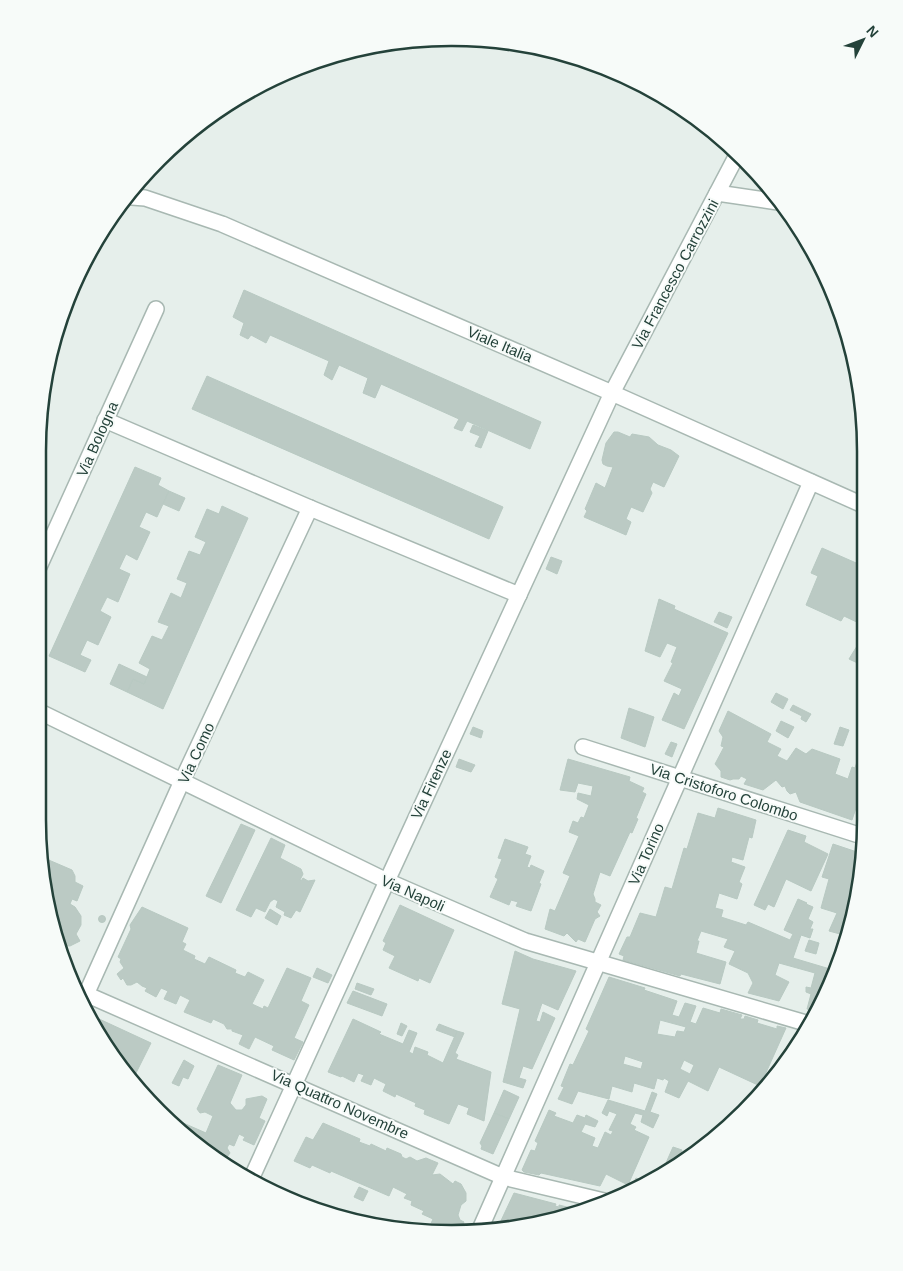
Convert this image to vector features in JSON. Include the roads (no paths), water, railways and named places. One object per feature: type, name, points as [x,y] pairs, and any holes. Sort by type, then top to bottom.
[{"type":"street","name":"Via Francesco Carrozzini","points":[[612,393],[734,161]]},
{"type":"street","points":[[717,193],[770,201]]},
{"type":"street","name":"Viale Italia","points":[[136,197],[145,198],[222,224],[612,393],[857,502]]},
{"type":"street","name":"Via Bologna","points":[[46,551],[156,309]]},
{"type":"street","name":"Via Firenze","points":[[254,1173],[386,881],[612,393]]},
{"type":"street","points":[[105,420],[519,595]]},
{"type":"street","name":"Via Torino","points":[[483,1223],[811,482]]},
{"type":"street","name":"Via Como","points":[[85,993],[310,508]]},
{"type":"street","name":"Via Napoli","points":[[46,715],[386,881],[525,941],[802,1022]]},
{"type":"street","name":"Via Cristoforo Colombo","points":[[583,747],[856,834]]},
{"type":"street","name":"Via Quattro Novembre","points":[[87,996],[294,1084],[503,1176],[594,1199]]}]
